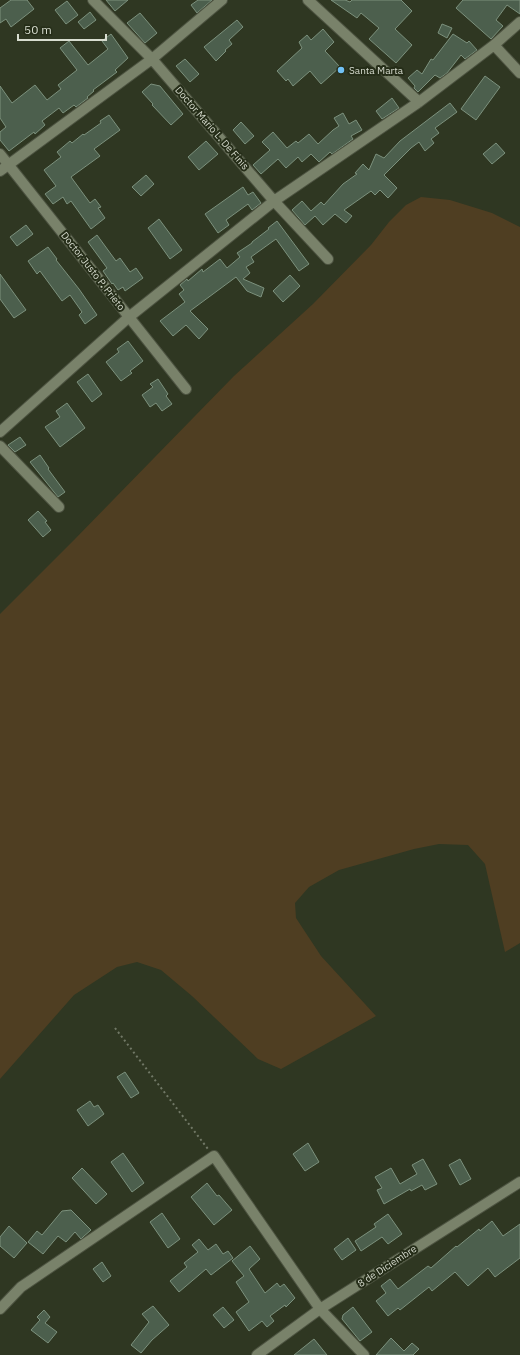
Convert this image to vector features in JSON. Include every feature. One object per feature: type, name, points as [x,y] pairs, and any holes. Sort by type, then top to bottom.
[{"type":"street","name":"Doctor Mario L. De Finis","points":[[93,0],[152,59],[274,201],[328,259]]},
{"type":"street","points":[[0,171],[152,59],[222,0]]},
{"type":"street","points":[[308,0],[420,102]]},
{"type":"street","points":[[0,432],[129,317],[274,201],[420,102],[494,45],[520,22]]},
{"type":"street","points":[[494,45],[520,73]]},
{"type":"street","name":"Doctor Justo P. Prieto","points":[[0,154],[186,389]]},
{"type":"street","points":[[0,446],[59,507]]},
{"type":"street","points":[[0,1309],[21,1287],[214,1156],[320,1309],[364,1355]]},
{"type":"street","name":"8 de Diciembre","points":[[257,1355],[320,1309],[520,1182]]},
{"type":"path","points":[[115,1028],[214,1156]]},
{"type":"shaded area","points":[[421,197],[450,200],[492,213],[520,227],[520,943],[505,952],[485,864],[468,845],[439,844],[414,849],[339,870],[309,887],[295,903],[296,918],[321,956],[376,1016],[281,1069],[258,1059],[192,996],[161,970],[137,962],[117,967],[74,995],[0,1079],[0,614],[234,376],[313,304],[371,245],[389,222],[406,205]]},
{"type":"building","points":[[11,0],[27,0],[34,9],[11,27],[6,19],[0,23],[0,8]]},
{"type":"building","points":[[106,0],[128,0],[115,11]]},
{"type":"building","points":[[198,0],[212,0],[197,13],[191,5]]},
{"type":"building","points":[[331,0],[345,0],[350,2],[352,0],[401,0],[412,11],[395,29],[412,45],[396,63],[369,39],[379,28],[361,13],[357,18]]},
{"type":"building","points":[[463,0],[520,0],[520,14],[507,5],[496,20],[503,26],[491,39],[456,8]]},
{"type":"building","points":[[67,1],[78,15],[66,24],[55,10]]},
{"type":"building","points":[[90,12],[96,20],[84,29],[78,22]]},
{"type":"building","points":[[140,13],[157,33],[145,43],[127,23]]},
{"type":"building","points":[[237,20],[243,27],[229,40],[232,44],[216,61],[204,47]]},
{"type":"building","points":[[442,24],[452,28],[447,38],[438,33]]},
{"type":"building","points":[[323,29],[334,42],[325,51],[340,67],[321,84],[310,71],[293,86],[288,79],[286,81],[277,71],[302,48],[299,42],[307,35],[311,40]]},
{"type":"building","points":[[111,34],[128,58],[115,70],[117,72],[93,90],[94,91],[87,97],[88,98],[76,107],[74,105],[63,113],[59,108],[42,121],[45,125],[35,134],[34,132],[9,151],[0,140],[0,132],[6,127],[0,118],[0,86],[12,103],[35,85],[47,100],[61,89],[58,85],[77,70],[60,48],[69,41],[88,65],[108,49],[102,41]]},
{"type":"building","points":[[453,34],[467,43],[469,41],[477,50],[465,59],[461,55],[447,73],[440,78],[435,75],[418,92],[408,78],[417,70],[422,74],[431,59],[433,60]]},
{"type":"building","points":[[185,59],[199,74],[190,82],[176,66]]},
{"type":"building","points":[[485,76],[500,87],[476,120],[461,109]]},
{"type":"building","points":[[151,84],[160,86],[183,114],[171,125],[142,92]]},
{"type":"building","points":[[392,98],[399,108],[382,119],[376,111]]},
{"type":"building","points":[[450,103],[457,112],[435,128],[439,133],[431,139],[434,143],[425,151],[419,142],[384,175],[397,188],[388,198],[380,190],[375,195],[371,191],[344,210],[352,216],[346,223],[335,214],[323,225],[315,216],[305,225],[292,210],[302,201],[311,211],[321,202],[324,205],[343,184],[357,174],[355,173],[363,164],[369,170],[376,154],[384,158],[400,141]]},
{"type":"building","points":[[343,113],[349,124],[356,120],[362,130],[351,136],[353,139],[332,154],[330,152],[319,162],[311,154],[302,162],[298,157],[286,168],[278,159],[261,174],[253,165],[270,150],[262,142],[273,132],[287,148],[296,141],[298,143],[309,134],[318,144],[339,126],[334,118]]},
{"type":"building","points":[[109,115],[120,130],[94,149],[100,156],[71,177],[90,203],[95,199],[101,207],[98,208],[105,218],[91,229],[71,201],[67,204],[63,197],[53,204],[45,194],[56,186],[44,170],[61,157],[57,152],[70,141],[72,143],[83,134],[84,135],[101,123],[100,121]]},
{"type":"building","points":[[241,122],[254,136],[245,144],[233,130]]},
{"type":"building","points":[[206,141],[218,154],[199,170],[188,157]]},
{"type":"building","points":[[496,143],[505,153],[492,164],[483,154]]},
{"type":"building","points":[[146,175],[154,184],[141,196],[132,187]]},
{"type":"building","points":[[243,187],[248,195],[253,192],[261,203],[252,210],[248,204],[226,220],[229,225],[218,233],[205,214]]},
{"type":"building","points":[[159,219],[182,250],[170,259],[148,228]]},
{"type":"building","points":[[277,221],[309,264],[299,271],[276,239],[251,257],[254,262],[246,267],[250,273],[243,279],[264,288],[261,297],[247,291],[236,277],[190,311],[208,329],[199,339],[186,325],[173,336],[160,321],[185,302],[179,294],[184,290],[180,285],[187,279],[188,281],[202,269],[203,272],[220,259],[227,268],[240,257],[237,253],[252,243]]},
{"type":"building","points":[[26,225],[33,234],[17,246],[10,237]]},
{"type":"building","points":[[97,235],[116,261],[120,258],[130,272],[136,268],[143,278],[125,291],[123,287],[118,290],[103,271],[107,268],[88,242]]},
{"type":"building","points":[[48,247],[97,315],[85,324],[79,315],[82,312],[70,295],[62,301],[40,271],[37,274],[28,261]]},
{"type":"building","points":[[0,274],[26,310],[14,318],[0,299]]},
{"type":"building","points":[[290,275],[300,286],[283,302],[273,291]]},
{"type":"building","points":[[128,341],[143,361],[130,371],[132,373],[121,381],[106,362],[119,352],[117,349]]},
{"type":"building","points":[[88,374],[102,394],[92,402],[77,382]]},
{"type":"building","points":[[158,379],[168,394],[166,396],[172,404],[162,411],[156,403],[150,407],[142,395],[153,387],[150,384]]},
{"type":"building","points":[[67,403],[85,428],[60,447],[45,427],[60,417],[56,411]]},
{"type":"building","points":[[20,437],[26,445],[15,452],[8,445]]},
{"type":"building","points":[[40,455],[49,468],[48,469],[65,492],[58,497],[30,462]]},
{"type":"building","points":[[38,511],[47,521],[45,522],[51,530],[43,537],[28,520]]},
{"type":"building","points":[[125,1072],[139,1093],[131,1098],[117,1077]]},
{"type":"building","points":[[90,1101],[94,1107],[98,1105],[104,1114],[88,1126],[77,1110]]},
{"type":"building","points":[[308,1143],[319,1162],[305,1171],[293,1154]]},
{"type":"building","points":[[123,1153],[144,1183],[132,1192],[111,1162]]},
{"type":"building","points":[[423,1159],[437,1184],[425,1190],[422,1185],[411,1191],[410,1189],[384,1204],[377,1190],[382,1188],[375,1177],[391,1168],[400,1184],[417,1174],[412,1165]]},
{"type":"building","points":[[460,1159],[471,1179],[460,1185],[449,1165]]},
{"type":"building","points":[[82,1168],[107,1194],[96,1204],[72,1178]]},
{"type":"building","points":[[207,1183],[217,1196],[219,1195],[232,1210],[214,1225],[191,1197]]},
{"type":"building","points":[[71,1210],[91,1230],[81,1239],[75,1232],[66,1242],[58,1236],[43,1254],[28,1242],[37,1231],[42,1235],[62,1211]]},
{"type":"building","points":[[162,1213],[180,1239],[168,1248],[150,1222]]},
{"type":"building","points":[[388,1214],[402,1234],[388,1244],[382,1237],[361,1251],[355,1241],[376,1227],[374,1224]]},
{"type":"building","points":[[492,1221],[503,1236],[520,1224],[520,1258],[495,1277],[488,1268],[468,1286],[455,1272],[432,1291],[429,1287],[400,1310],[398,1308],[388,1316],[376,1301],[386,1293],[381,1286],[390,1279],[398,1289],[428,1266],[431,1268],[456,1246],[457,1247],[479,1229],[480,1231]]},
{"type":"building","points":[[9,1226],[27,1243],[14,1258],[0,1246],[0,1237]]},
{"type":"building","points":[[348,1238],[356,1250],[342,1260],[334,1249]]},
{"type":"building","points":[[199,1239],[208,1250],[216,1244],[223,1254],[228,1251],[233,1258],[211,1275],[206,1269],[179,1292],[170,1281],[187,1267],[184,1263],[198,1252],[192,1245]]},
{"type":"building","points":[[250,1246],[260,1259],[249,1269],[265,1293],[277,1283],[280,1287],[284,1284],[295,1298],[286,1307],[285,1305],[270,1316],[274,1321],[267,1327],[262,1321],[249,1331],[236,1312],[249,1302],[236,1282],[244,1276],[232,1261]]},
{"type":"building","points":[[102,1262],[111,1276],[103,1282],[93,1269]]},
{"type":"building","points":[[153,1306],[169,1325],[152,1340],[141,1353],[131,1345],[149,1322],[142,1314]]},
{"type":"building","points":[[223,1307],[234,1320],[224,1328],[213,1315]]},
{"type":"building","points":[[353,1307],[372,1332],[360,1341],[342,1319],[343,1315]]},
{"type":"building","points":[[44,1310],[50,1317],[45,1323],[57,1332],[48,1343],[31,1330],[40,1320],[37,1317]]},
{"type":"building","points":[[391,1338],[404,1351],[412,1343],[419,1349],[413,1355],[376,1355]]},
{"type":"building","points":[[314,1339],[327,1355],[294,1355]]},
{"type":"place","name":"Santa Marta","points":[[341,70]]}]
